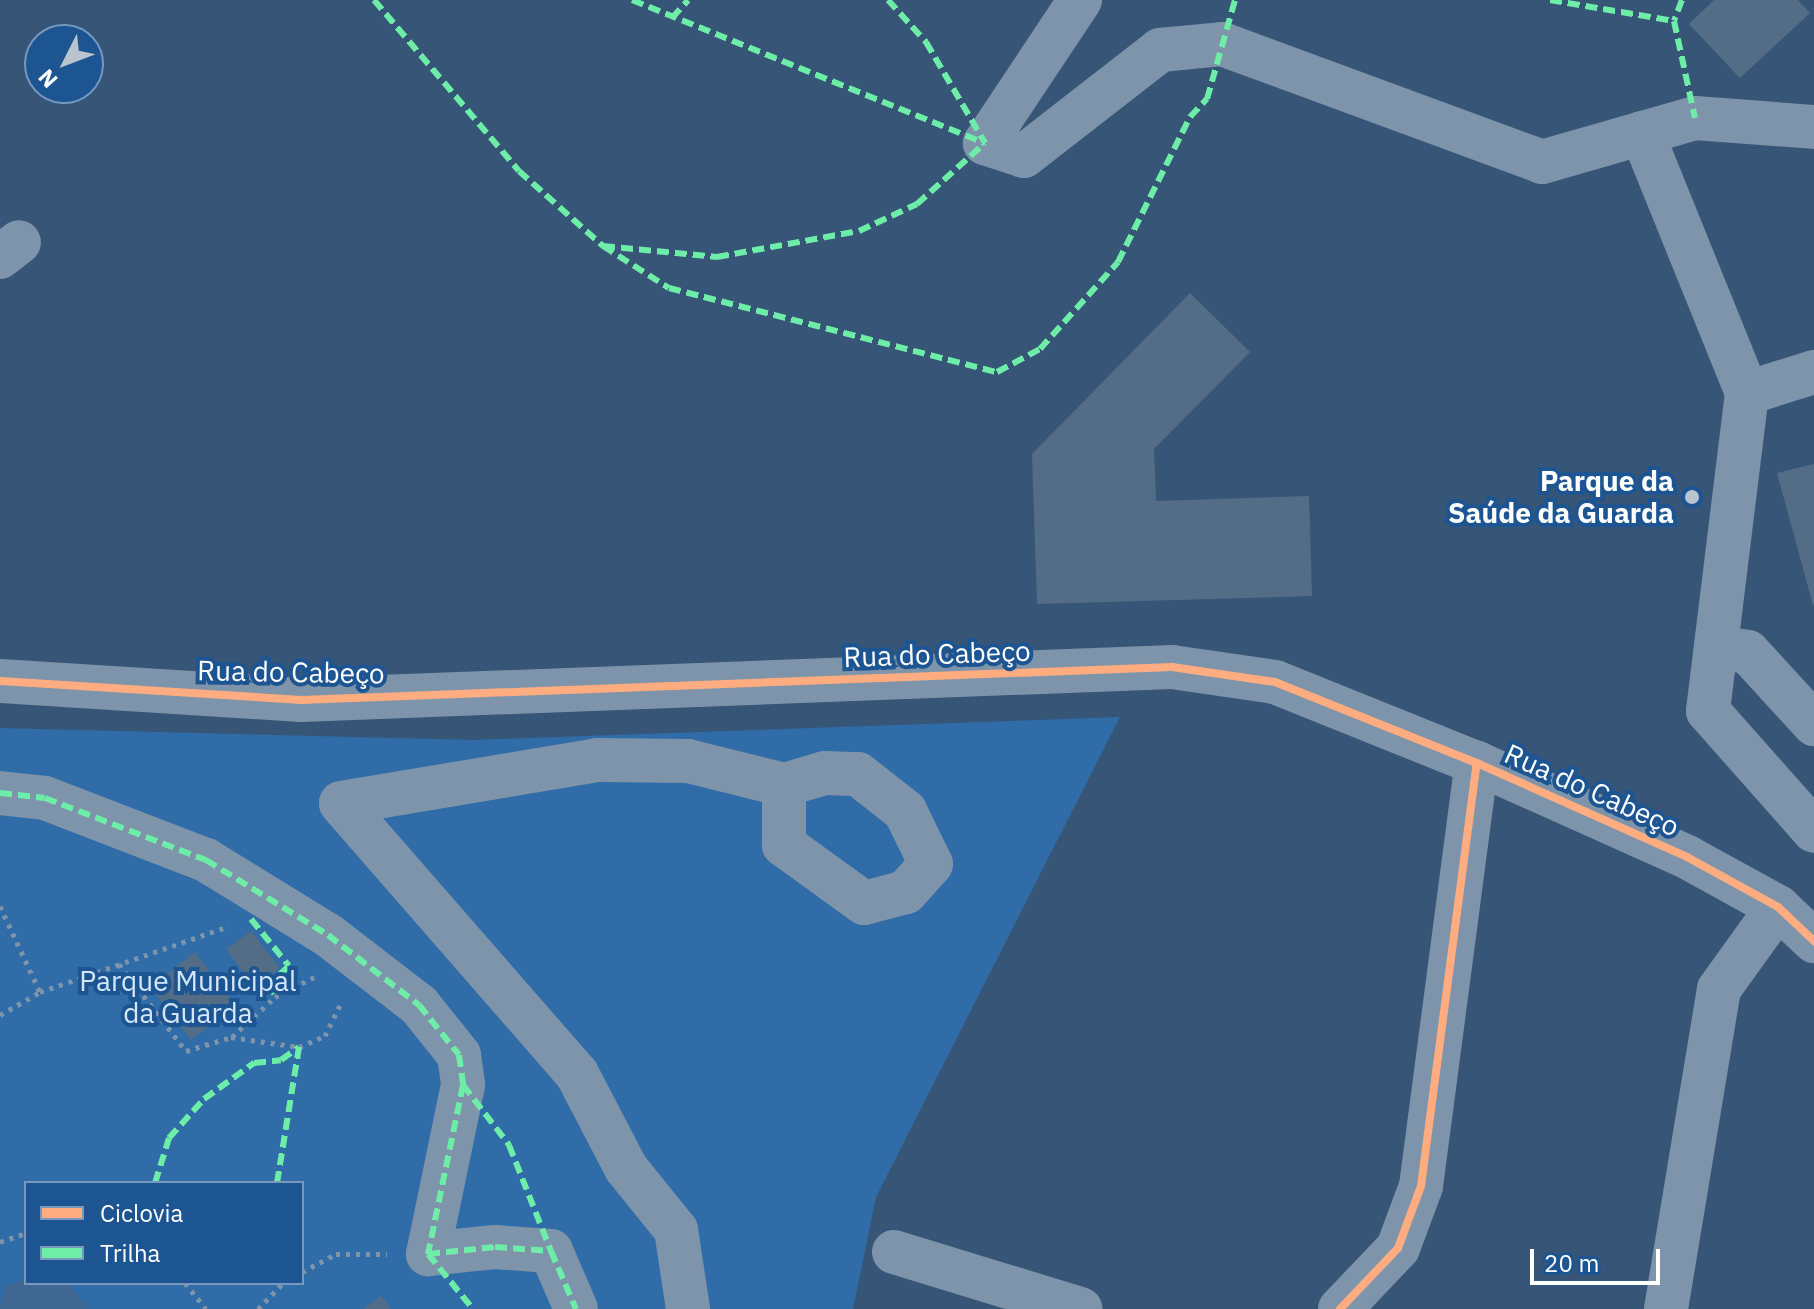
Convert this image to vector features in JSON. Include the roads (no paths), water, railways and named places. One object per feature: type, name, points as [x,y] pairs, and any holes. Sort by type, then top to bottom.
[{"type":"street","points":[[1080,0],[985,143],[1024,156],[1160,50],[1222,44],[1542,162],[1695,118],[1814,127]]},
{"type":"street","points":[[1642,133],[1747,393],[1708,711],[1814,831]]},
{"type":"street","points":[[1747,393],[1814,372]]},
{"type":"street","points":[[1716,647],[1748,652],[1814,724]]},
{"type":"street","name":"Rua do Cabeço","points":[[0,681],[301,700],[1172,667],[1275,682],[1477,763],[1687,857],[1778,907],[1813,938]]},
{"type":"street","points":[[688,1309],[676,1230],[626,1168],[577,1074],[341,803],[597,760],[688,761],[784,785]]},
{"type":"street","points":[[1340,1309],[1398,1248],[1421,1186],[1477,763]]},
{"type":"street","points":[[0,793],[45,798],[134,828],[206,860],[270,901],[353,974],[419,1005],[459,1055],[463,1085],[428,1254],[495,1247],[551,1251],[576,1309]]},
{"type":"street","points":[[1666,1309],[1719,989],[1778,907]]},
{"type":"street","points":[[894,1252],[1081,1309]]},
{"type":"place","name":"Parque da Saúde da Guarda","points":[[1692,497]]},
{"type":"park label","name":"Parque Municipal da Guarda","points":[[188,997]]}]
